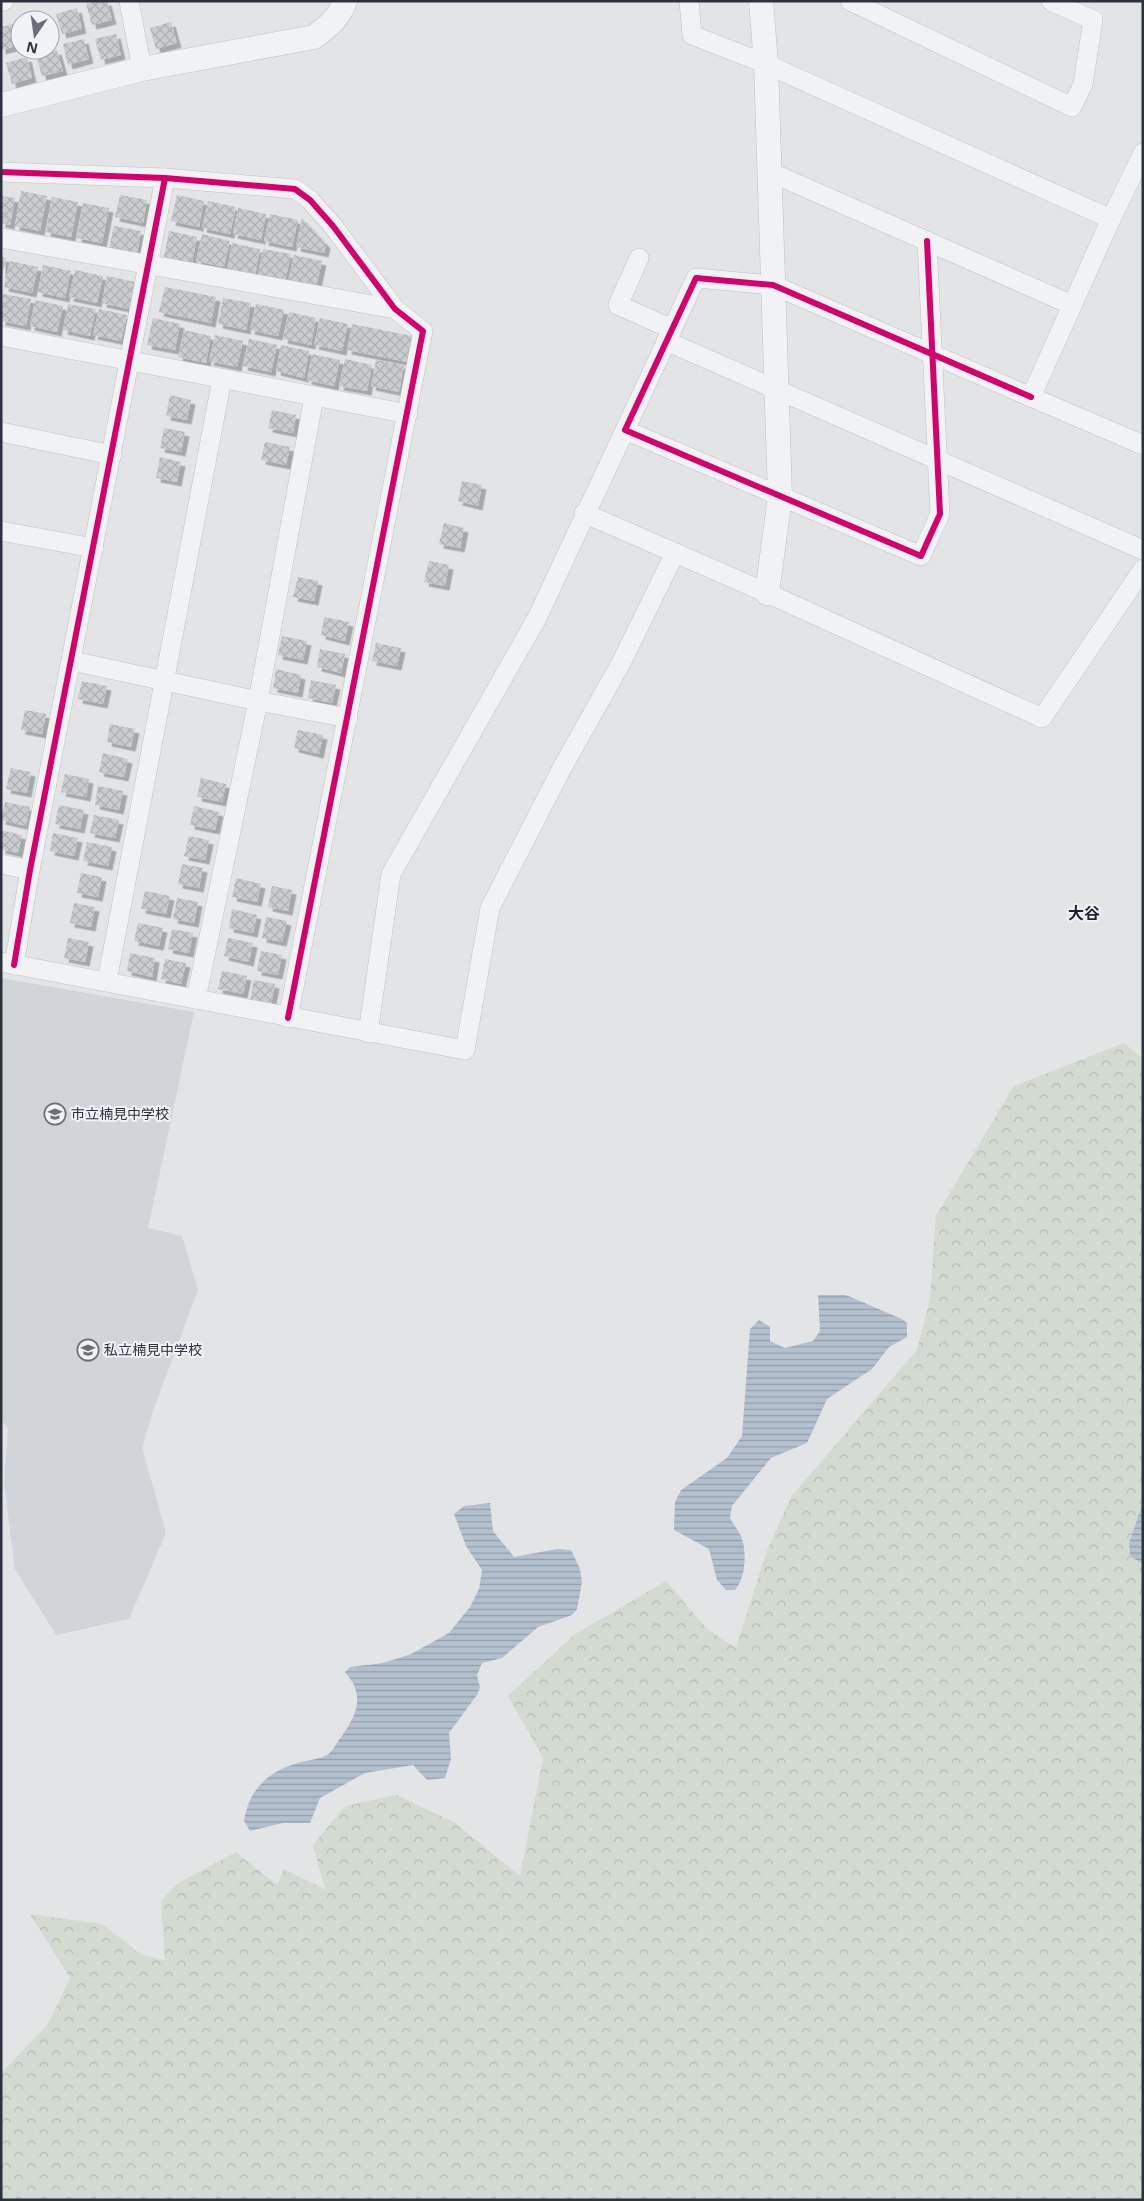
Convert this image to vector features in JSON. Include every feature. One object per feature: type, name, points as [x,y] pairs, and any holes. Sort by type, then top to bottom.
[{"type":"street","points":[[130,1],[142,69]]},
{"type":"street","points":[[1,105],[142,69],[314,36],[330,26],[341,11],[345,1]]},
{"type":"street","points":[[689,1],[692,34],[766,64],[1111,219]]},
{"type":"street","points":[[760,1],[766,64],[780,497],[767,593]]},
{"type":"street","points":[[850,1],[1072,107],[1083,84],[1093,20],[1051,1]]},
{"type":"street","points":[[1031,397],[1111,219],[1143,153]]},
{"type":"street","points":[[1,172],[165,178],[295,189],[310,200],[333,226],[394,310],[423,331],[288,1018]]},
{"type":"street","points":[[770,172],[1072,305]]},
{"type":"street","points":[[165,178],[72,662],[30,870],[8,964],[107,981],[288,1018],[465,1050],[490,908],[562,768],[620,663],[675,553]]},
{"type":"street","points":[[1,238],[394,310]]},
{"type":"street","points":[[625,430],[922,556],[940,514],[927,241]]},
{"type":"street","points":[[639,258],[618,305],[669,335],[777,389],[1143,550]]},
{"type":"street","points":[[368,1033],[391,874],[537,618],[584,513],[696,278],[773,285],[1143,445]]},
{"type":"street","points":[[1,336],[408,414]]},
{"type":"street","points":[[107,981],[222,379]]},
{"type":"street","points":[[196,999],[258,701],[314,396]]},
{"type":"street","points":[[1,432],[112,455]]},
{"type":"street","points":[[584,513],[767,593],[1042,718],[1143,569]]},
{"type":"street","points":[[1,531],[94,548]]},
{"type":"street","points":[[72,662],[348,718]]},
{"type":"street","points":[[1,864],[30,870]]},
{"type":"shaded area","name":"私立楠見中学校","points":[[1,978],[194,1012],[148,1228],[182,1236],[198,1290],[153,1411],[142,1448],[166,1533],[129,1619],[56,1635],[15,1569],[4,1482],[8,1429],[1,1419]]},
{"type":"green space","points":[[1124,1043],[1143,1059],[1143,1503],[1129,1544],[1130,1556],[1143,1564],[1143,2200],[1,2200],[1,2073],[48,2024],[70,1978],[30,1914],[102,1924],[142,1955],[165,1960],[161,1901],[177,1884],[236,1852],[277,1885],[284,1869],[325,1889],[313,1845],[345,1806],[397,1795],[455,1823],[520,1876],[543,1758],[508,1696],[574,1635],[666,1581],[707,1629],[736,1648],[766,1553],[791,1497],[917,1350],[930,1299],[936,1216],[1014,1086]]},
{"type":"water","points":[[818,1295],[846,1295],[902,1319],[907,1323],[907,1337],[889,1347],[872,1369],[827,1399],[807,1443],[771,1458],[732,1506],[730,1518],[741,1536],[745,1557],[739,1585],[735,1590],[726,1590],[717,1580],[709,1549],[674,1530],[675,1502],[681,1490],[727,1458],[742,1436],[750,1329],[759,1320],[770,1327],[770,1341],[785,1348],[813,1341],[820,1331]]},
{"type":"water","points":[[490,1503],[493,1531],[514,1557],[557,1549],[571,1550],[580,1569],[582,1582],[577,1609],[572,1615],[538,1627],[502,1658],[482,1663],[477,1675],[480,1688],[477,1695],[449,1733],[451,1759],[445,1778],[427,1780],[413,1765],[365,1773],[320,1798],[310,1823],[283,1823],[250,1831],[244,1821],[247,1809],[256,1790],[263,1782],[279,1770],[327,1755],[334,1748],[350,1723],[357,1706],[357,1698],[352,1681],[345,1672],[350,1667],[383,1663],[411,1654],[449,1633],[470,1607],[479,1589],[482,1570],[466,1546],[454,1514],[464,1506]]},
{"type":"water","points":[[1143,1503],[1143,1564],[1130,1556],[1129,1543]]},
{"type":"building","points":[[107,1],[112,20],[92,25],[86,4]]},
{"type":"building","points":[[77,8],[82,29],[62,34],[60,13]]},
{"type":"building","points":[[171,22],[177,43],[156,49],[150,28]]},
{"type":"building","points":[[10,25],[10,48],[1,50],[1,27]]},
{"type":"building","points":[[116,34],[121,55],[101,60],[95,39]]},
{"type":"building","points":[[84,39],[89,59],[68,65],[63,44]]},
{"type":"building","points":[[16,60],[28,60],[32,78],[12,84],[6,63]]},
{"type":"building","points":[[37,60],[60,60],[63,71],[42,76]]},
{"type":"building","points":[[21,191],[47,196],[40,231],[15,226]]},
{"type":"building","points":[[120,195],[147,200],[143,223],[115,217]]},
{"type":"building","points":[[177,195],[204,201],[199,227],[171,221]]},
{"type":"building","points":[[1,196],[15,198],[10,225],[1,223]]},
{"type":"building","points":[[52,197],[78,202],[71,237],[46,232]]},
{"type":"building","points":[[208,201],[236,207],[230,234],[202,228]]},
{"type":"building","points":[[83,203],[109,208],[102,243],[77,238]]},
{"type":"building","points":[[238,208],[266,214],[261,240],[233,234]]},
{"type":"building","points":[[270,214],[298,220],[292,247],[264,241]]},
{"type":"building","points":[[302,218],[326,244],[324,253],[296,247]]},
{"type":"building","points":[[114,226],[141,231],[137,254],[109,248]]},
{"type":"building","points":[[169,231],[197,237],[192,263],[164,257]]},
{"type":"building","points":[[202,234],[230,241],[224,267],[196,261]]},
{"type":"building","points":[[232,243],[260,249],[255,276],[227,270]]},
{"type":"building","points":[[263,249],[291,254],[285,281],[258,275]]},
{"type":"building","points":[[294,255],[322,261],[316,288],[288,282]]},
{"type":"building","points":[[1,257],[6,258],[2,275],[1,275]]},
{"type":"building","points":[[10,261],[38,267],[32,293],[4,287]]},
{"type":"building","points":[[43,265],[71,271],[65,298],[38,292]]},
{"type":"building","points":[[75,270],[103,276],[97,303],[69,297]]},
{"type":"building","points":[[107,276],[135,282],[129,309],[102,303]]},
{"type":"building","points":[[165,287],[216,297],[211,323],[159,312]]},
{"type":"building","points":[[3,294],[31,299],[26,326],[1,321]]},
{"type":"building","points":[[223,298],[251,303],[246,330],[218,324]]},
{"type":"building","points":[[35,300],[63,306],[57,332],[30,326]]},
{"type":"building","points":[[68,304],[96,309],[90,336],[63,330]]},
{"type":"building","points":[[256,304],[284,310],[278,336],[250,330]]},
{"type":"building","points":[[99,309],[127,315],[121,341],[93,335]]},
{"type":"building","points":[[289,312],[316,318],[311,345],[283,339]]},
{"type":"building","points":[[153,318],[180,324],[175,350],[147,345]]},
{"type":"building","points":[[320,318],[348,324],[342,351],[314,345]]},
{"type":"building","points":[[352,324],[412,336],[407,362],[347,350]]},
{"type":"building","points":[[184,330],[211,336],[206,363],[178,357]]},
{"type":"building","points":[[215,335],[243,341],[237,367],[209,361]]},
{"type":"building","points":[[249,339],[277,345],[271,372],[243,366]]},
{"type":"building","points":[[281,345],[309,351],[304,378],[276,371]]},
{"type":"building","points":[[312,354],[340,360],[334,386],[307,380]]},
{"type":"building","points":[[345,359],[372,365],[367,391],[339,386]]},
{"type":"building","points":[[376,360],[404,365],[399,392],[371,386]]},
{"type":"building","points":[[170,395],[191,400],[187,420],[166,416]]},
{"type":"building","points":[[272,410],[296,415],[293,433],[268,428]]},
{"type":"building","points":[[164,428],[185,432],[181,452],[160,448]]},
{"type":"building","points":[[265,442],[290,447],[286,465],[261,460]]},
{"type":"building","points":[[160,457],[181,462],[177,482],[156,478]]},
{"type":"building","points":[[462,481],[482,485],[478,506],[458,501]]},
{"type":"building","points":[[444,523],[464,528],[460,548],[439,544]]},
{"type":"building","points":[[429,561],[449,565],[445,586],[424,582]]},
{"type":"building","points":[[298,577],[318,581],[314,601],[293,597]]},
{"type":"building","points":[[324,617],[349,622],[345,641],[321,635]]},
{"type":"building","points":[[282,636],[307,641],[303,660],[278,655]]},
{"type":"building","points":[[376,643],[401,648],[397,666],[372,661]]},
{"type":"building","points":[[320,649],[345,654],[341,673],[317,667]]},
{"type":"building","points":[[276,669],[301,675],[298,693],[273,688]]},
{"type":"building","points":[[311,680],[336,685],[332,703],[308,698]]},
{"type":"building","points":[[82,681],[107,686],[103,704],[78,699]]},
{"type":"building","points":[[25,710],[46,714],[42,734],[21,730]]},
{"type":"building","points":[[110,724],[135,729],[131,747],[107,742]]},
{"type":"building","points":[[298,730],[323,735],[319,754],[294,748]]},
{"type":"building","points":[[103,753],[128,759],[124,777],[99,772]]},
{"type":"building","points":[[11,768],[31,772],[27,793],[6,789]]},
{"type":"building","points":[[65,774],[89,779],[86,797],[61,792]]},
{"type":"building","points":[[201,778],[226,784],[222,802],[197,797]]},
{"type":"building","points":[[98,786],[123,791],[119,810],[95,805]]},
{"type":"building","points":[[5,802],[30,807],[26,826],[1,820]]},
{"type":"building","points":[[59,805],[84,810],[80,829],[55,824]]},
{"type":"building","points":[[194,806],[219,812],[215,830],[190,825]]},
{"type":"building","points":[[94,815],[119,820],[115,838],[90,833]]},
{"type":"building","points":[[1,830],[22,835],[18,853],[1,849]]},
{"type":"building","points":[[53,833],[78,838],[74,856],[50,851]]},
{"type":"building","points":[[189,836],[209,840],[205,860],[184,856]]},
{"type":"building","points":[[87,842],[112,847],[108,866],[83,861]]},
{"type":"building","points":[[182,864],[203,868],[199,888],[178,884]]},
{"type":"building","points":[[81,873],[102,877],[98,897],[77,893]]},
{"type":"building","points":[[236,878],[261,884],[257,902],[232,897]]},
{"type":"building","points":[[272,886],[292,890],[288,911],[268,907]]},
{"type":"building","points":[[145,891],[170,896],[166,914],[141,909]]},
{"type":"building","points":[[177,898],[198,902],[194,923],[173,919]]},
{"type":"building","points":[[74,903],[95,907],[91,927],[70,923]]},
{"type":"building","points":[[232,909],[257,915],[253,933],[229,928]]},
{"type":"building","points":[[266,917],[287,921],[282,942],[262,938]]},
{"type":"building","points":[[138,923],[163,928],[159,946],[134,941]]},
{"type":"building","points":[[172,929],[193,933],[189,953],[168,949]]},
{"type":"building","points":[[68,938],[89,942],[85,962],[64,958]]},
{"type":"building","points":[[228,938],[253,943],[249,962],[224,956]]},
{"type":"building","points":[[261,951],[282,955],[278,975],[257,971]]},
{"type":"building","points":[[130,953],[155,958],[152,977],[127,971]]},
{"type":"building","points":[[165,959],[186,963],[181,984],[161,979]]},
{"type":"building","points":[[222,971],[247,976],[243,994],[218,989]]},
{"type":"building","points":[[254,980],[275,984],[271,1005],[250,1000]]},
{"type":"cycle path","points":[[1,172],[165,178],[295,189],[310,200],[333,226],[395,309],[423,331],[288,1018]]},
{"type":"cycle path","points":[[14,965],[30,870],[165,178]]},
{"type":"cycle path","points":[[927,241],[940,514],[921,556],[625,430],[696,278],[773,285],[1031,397]]},
{"type":"place","name":"市立楠見中学校","points":[[55,1114]]},
{"type":"place","name":"私立楠見中学校","points":[[88,1350]]},
{"type":"district","name":"大谷","points":[[1084,913]]}]
